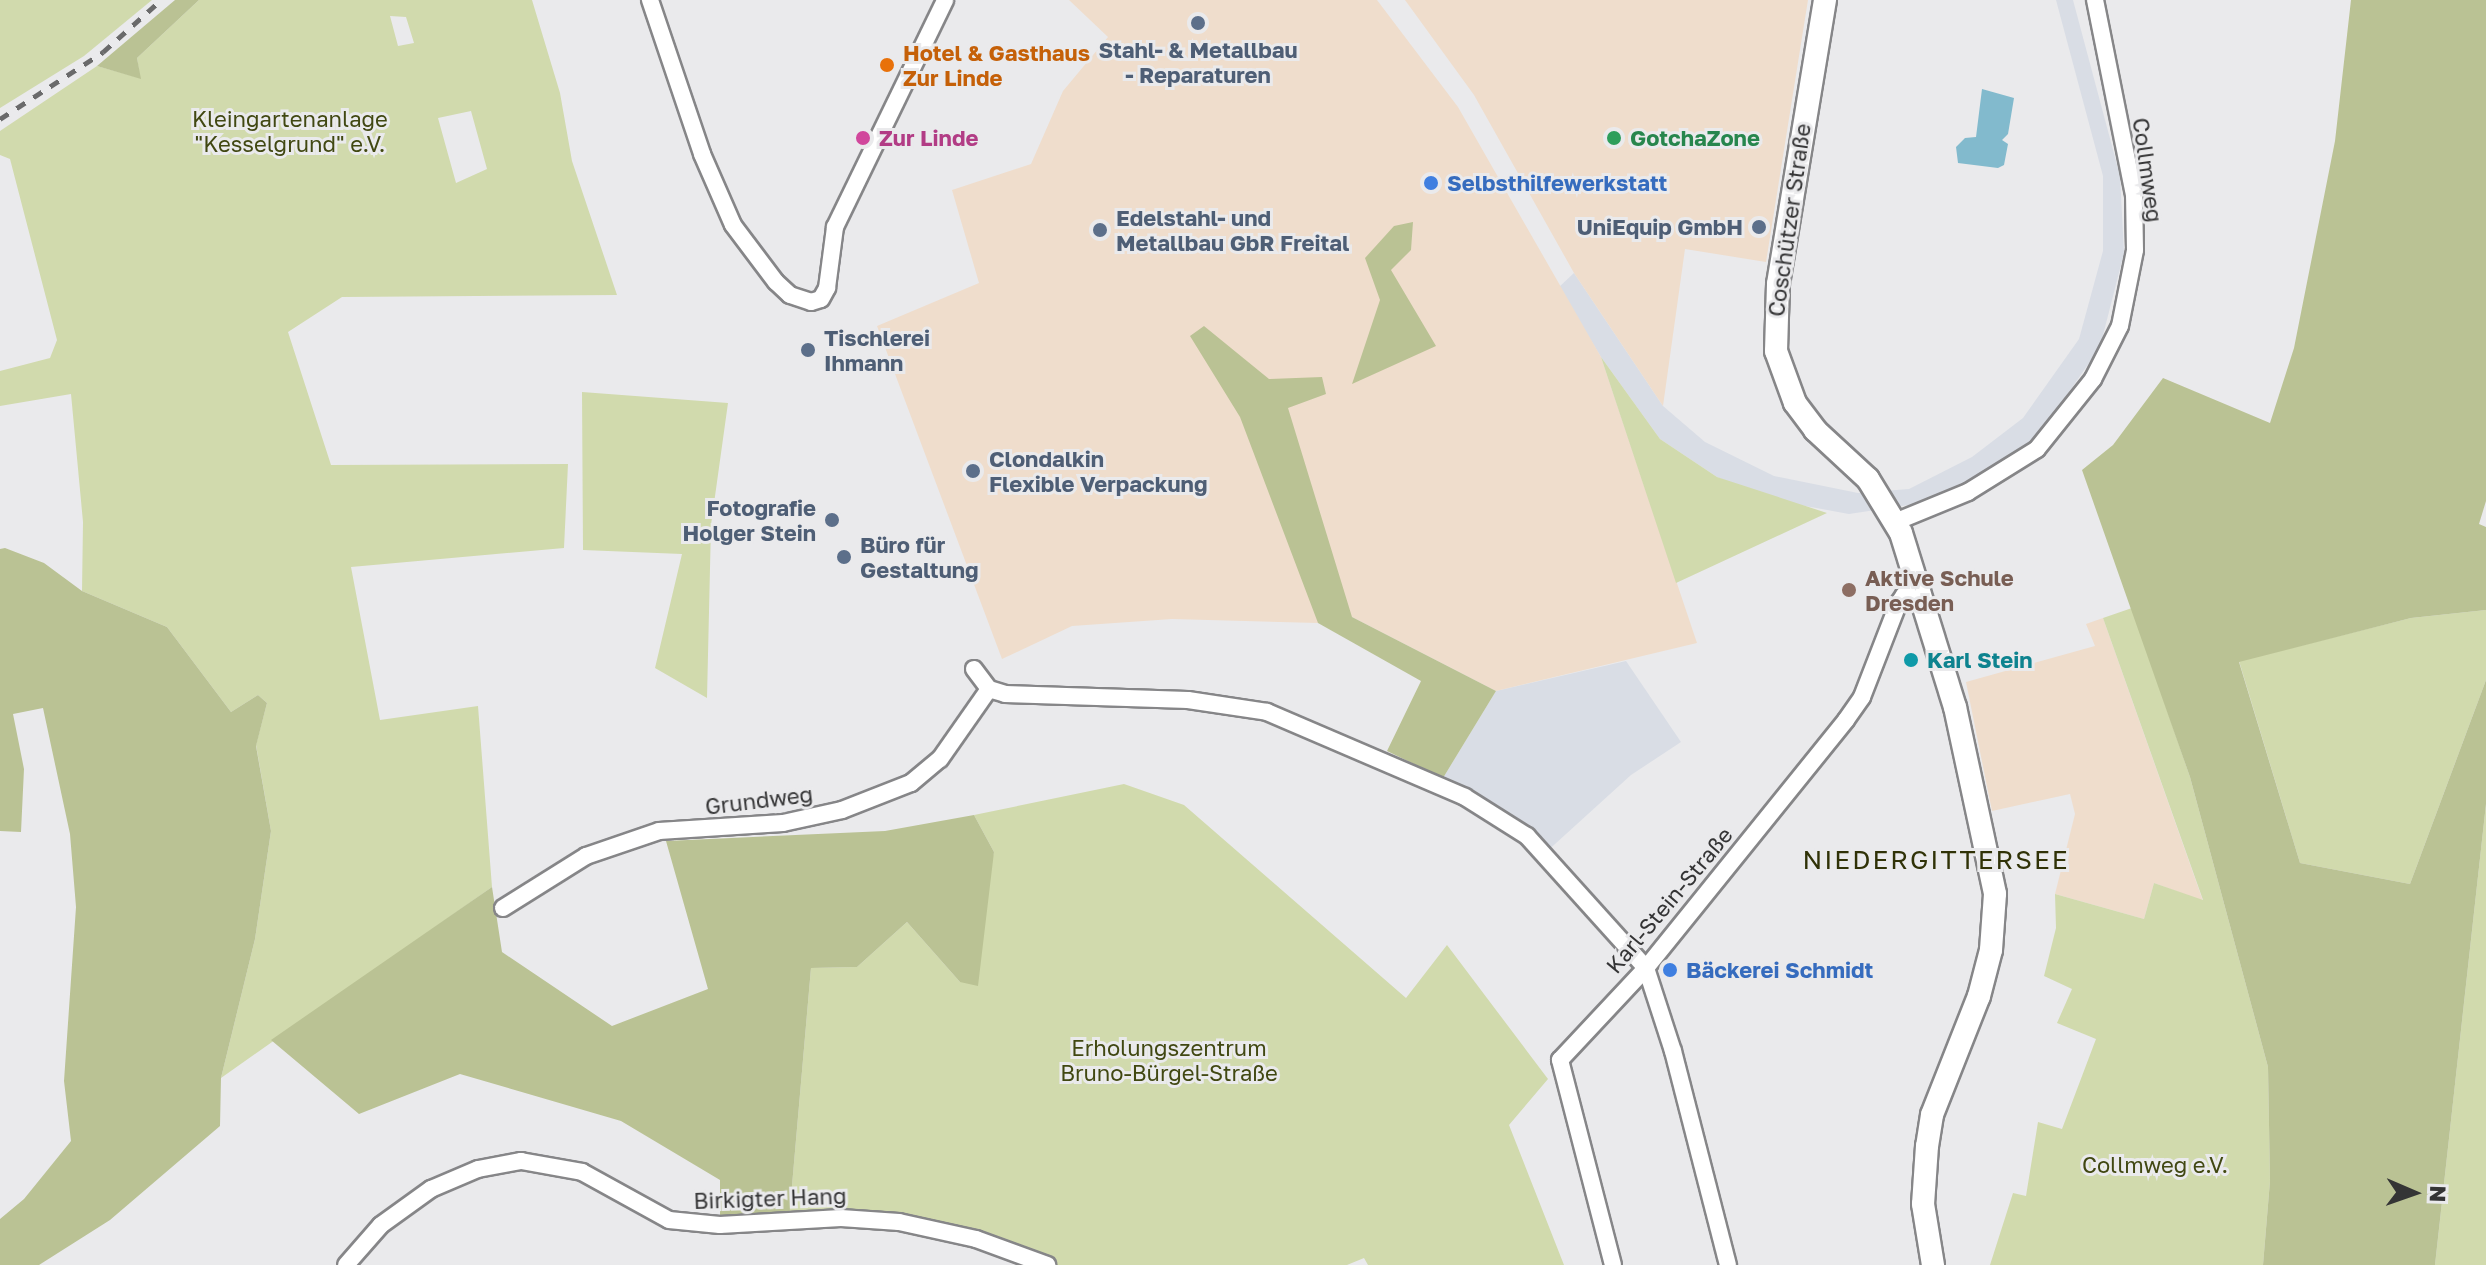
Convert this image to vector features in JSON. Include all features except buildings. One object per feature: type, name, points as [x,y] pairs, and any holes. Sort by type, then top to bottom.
[{"type":"street","points":[[650,0],[702,154],[743,243],[790,295],[821,299],[835,227],[945,0]]},
{"type":"street","name":"Coschützer Straße","points":[[1825,0],[1778,284],[1776,351],[1782,378],[1801,411],[1883,499],[1895,522],[1957,716],[1995,894],[1991,950],[1983,981],[1932,1115],[1923,1204],[1933,1265]]},
{"type":"street","name":"Collmweg","points":[[1895,522],[1968,492],[2037,449],[2093,379],[2120,326],[2135,250],[2129,163],[2095,0]]},
{"type":"street","name":"Karl-Stein-Straße","points":[[1613,1265],[1560,1060],[1646,968],[1850,714],[1873,673],[1898,604],[1904,595],[1919,590]]},
{"type":"street","points":[[974,669],[989,689],[1005,694],[1200,701],[1281,717],[1364,758],[1465,797],[1517,830],[1646,968],[1673,1051],[1728,1265]]},
{"type":"street","name":"Grundweg","points":[[503,908],[586,856],[659,831],[783,823],[842,810],[911,783],[940,759],[989,689]]},
{"type":"street","name":"Birkigter Hang","points":[[346,1265],[381,1225],[431,1189],[478,1169],[521,1161],[582,1172],[659,1217],[681,1222],[858,1218],[935,1229],[1047,1265]]},
{"type":"shaded area","points":[[1069,0],[1377,0],[1458,107],[1601,357],[1697,643],[1496,691],[1352,617],[1318,623],[1172,619],[1072,626],[1002,659],[877,326],[979,283],[952,190],[1031,164],[1063,91],[1108,37]]},
{"type":"shaded area","points":[[1405,0],[1808,0],[1766,262],[1685,249],[1663,406],[1574,273],[1474,95]]},
{"type":"shaded area","points":[[2056,0],[2073,0],[2120,176],[2124,253],[2100,347],[2040,434],[1984,474],[1922,503],[1849,514],[1778,501],[1717,477],[1660,439],[1601,357],[1559,287],[1574,273],[1663,406],[1705,442],[1774,476],[1858,493],[1909,489],[1972,457],[2023,418],[2079,339],[2103,251],[2103,176]]},
{"type":"shaded area","points":[[2103,618],[2203,901],[2154,883],[2144,919],[2055,894],[2075,814],[2070,794],[1992,811],[1966,682],[2095,646],[2086,624]]},
{"type":"shaded area","points":[[1626,661],[1681,742],[1631,775],[1544,854],[1443,778],[1496,691]]},
{"type":"green space","points":[[0,0],[152,0],[84,56],[0,108]]},
{"type":"green space","points":[[175,0],[199,0],[137,58],[141,79],[97,66]]},
{"type":"green space","name":"Kleingartenanlage \"Kesselgrund\" e.V.","points":[[199,0],[532,0],[560,93],[572,161],[617,295],[342,297],[288,332],[331,465],[568,464],[564,548],[351,567],[380,720],[478,706],[492,887],[221,1078],[255,939],[271,831],[256,745],[267,703],[258,695],[231,712],[167,627],[82,591],[83,522],[71,394],[0,406],[0,371],[50,358],[57,340],[10,159],[0,155],[0,131],[97,66],[140,78],[137,58]],"holes":[[[390,16],[406,17],[414,43],[398,46]],[[471,111],[487,169],[456,183],[438,118]]]},
{"type":"green space","points":[[2351,0],[2486,0],[2486,501],[2479,524],[2486,527],[2486,610],[2411,618],[2239,662],[2300,863],[2410,884],[2486,680],[2486,804],[2435,1265],[2263,1265],[2270,1181],[2268,1067],[2190,777],[2082,470],[2113,445],[2163,378],[2270,423],[2294,348],[2335,141]]},
{"type":"green space","points":[[1413,222],[1411,250],[1391,270],[1436,346],[1352,384],[1380,300],[1365,258],[1394,226]]},
{"type":"green space","points":[[1204,326],[1269,379],[1322,377],[1326,394],[1288,408],[1352,617],[1496,691],[1443,778],[1387,751],[1421,681],[1318,623],[1240,417],[1190,336]]},
{"type":"green space","points":[[1601,357],[1660,439],[1717,477],[1827,513],[1676,583]]},
{"type":"green space","points":[[582,392],[728,403],[711,525],[707,698],[655,668],[682,554],[583,550]]},
{"type":"green space","points":[[5,548],[44,563],[82,591],[167,627],[231,712],[258,695],[267,703],[256,746],[271,831],[255,939],[221,1078],[220,1126],[110,1220],[39,1265],[0,1265],[0,1219],[24,1199],[71,1141],[64,1081],[76,907],[70,834],[43,708],[13,714],[24,769],[21,832],[0,831],[0,549]]},
{"type":"green space","name":"Collmweg e.V.","points":[[2132,608],[2190,777],[2268,1067],[2270,1181],[2263,1265],[1990,1265],[2013,1193],[2026,1196],[2038,1122],[2062,1129],[2096,1039],[2057,1023],[2072,989],[2044,976],[2056,928],[2055,894],[2144,919],[2154,883],[2203,900],[2103,618]]},
{"type":"green space","points":[[2486,610],[2486,680],[2410,884],[2300,863],[2239,661],[2411,618]]},
{"type":"green space","name":"Erholungszentrum Bruno-Bürgel-Straße","points":[[1124,784],[1184,805],[1406,998],[1447,945],[1548,1079],[1509,1125],[1564,1265],[1368,1265],[1364,1258],[1347,1265],[1047,1265],[956,1233],[789,1220],[811,968],[857,967],[907,922],[960,982],[994,852],[974,815]]},
{"type":"green space","points":[[2486,804],[2486,1265],[2435,1265]]},
{"type":"green space","points":[[974,815],[994,852],[978,986],[960,982],[907,922],[857,967],[811,968],[789,1220],[720,1225],[720,1180],[621,1121],[460,1074],[359,1114],[271,1040],[492,887],[502,952],[612,1026],[708,989],[666,841],[885,831]]},
{"type":"water","points":[[1982,89],[2014,98],[2008,134],[2002,140],[2008,144],[2004,165],[1998,168],[1958,163],[1956,147],[1965,138],[1976,137]]},
{"type":"railway","points":[[0,119],[103,52],[161,0]]},
{"type":"place","name":"Stahl- & Metallbau - Reparaturen","points":[[1198,23]]},
{"type":"place","name":"Hotel & Gasthaus Zur Linde","points":[[887,65]]},
{"type":"place","name":"Zur Linde","points":[[863,138]]},
{"type":"place","name":"GotchaZone","points":[[1614,138]]},
{"type":"place","name":"Selbsthilfewerkstatt","points":[[1431,183]]},
{"type":"place","name":"UniEquip GmbH","points":[[1759,227]]},
{"type":"place","name":"Edelstahl- und Metallbau GbR Freital","points":[[1100,230]]},
{"type":"place","name":"Tischlerei Ihmann","points":[[808,350]]},
{"type":"place","name":"Clondalkin Flexible Verpackung","points":[[973,471]]},
{"type":"place","name":"Fotografie Holger Stein","points":[[832,520]]},
{"type":"place","name":"Büro für Gestaltung","points":[[844,557]]},
{"type":"place","name":"Aktive Schule Dresden","points":[[1849,590]]},
{"type":"place","name":"Karl Stein","points":[[1911,660]]},
{"type":"place","name":"Bäckerei Schmidt","points":[[1670,970]]},
{"type":"district","name":"NIEDERGITTERSEE","points":[[1936,860]]}]
